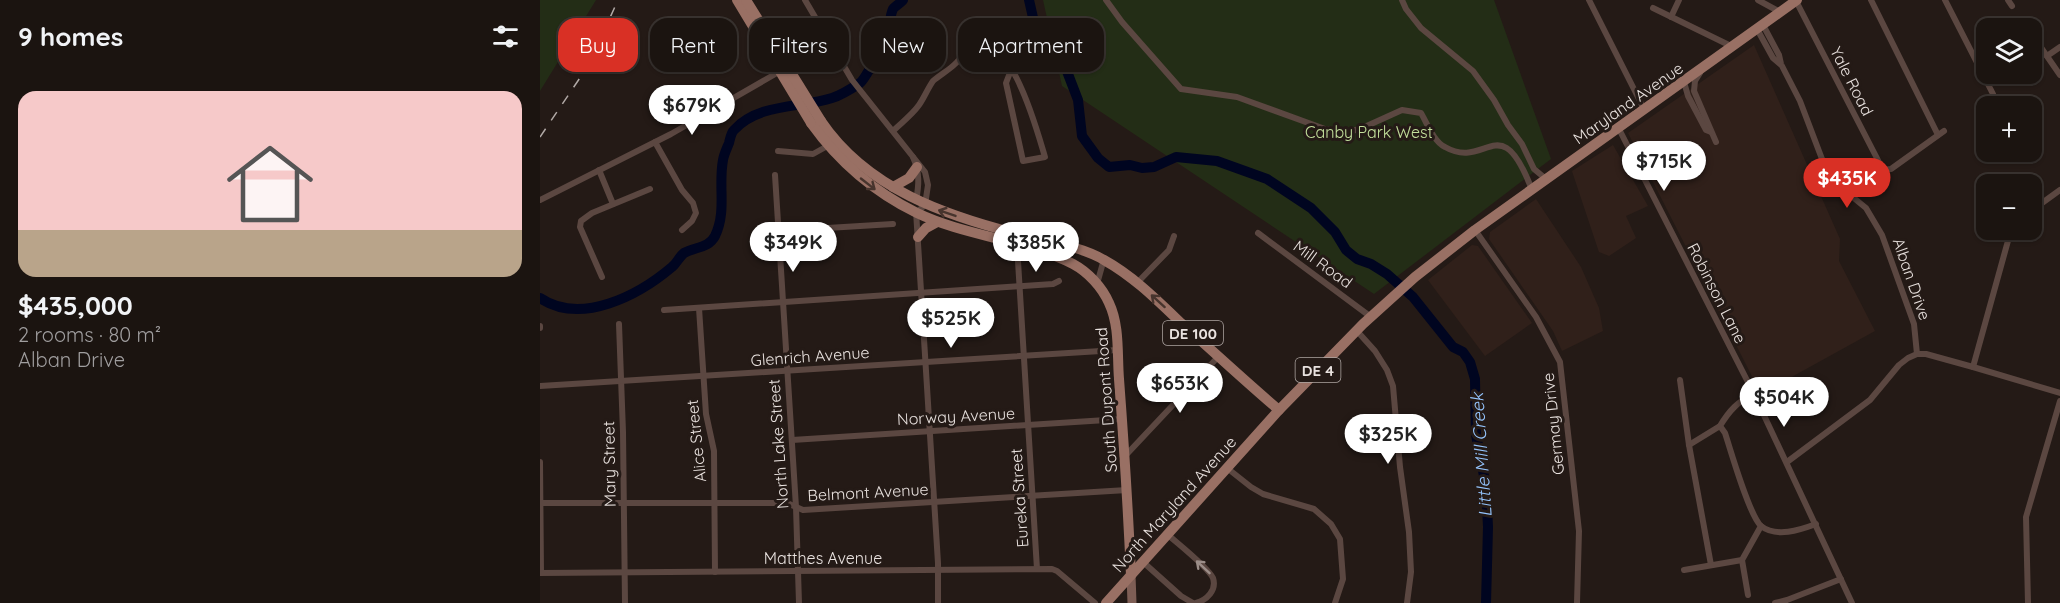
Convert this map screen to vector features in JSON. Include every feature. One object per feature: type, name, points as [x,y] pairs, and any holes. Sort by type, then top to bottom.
[{"type":"main road","name":"South Dupont Road","points":[[737,0],[816,122],[832,144],[868,184],[916,213],[937,222],[1074,264],[1097,284],[1109,302],[1113,314],[1125,455],[1131,575]]},
{"type":"main road","name":"South Dupont Road","points":[[746,0],[816,122]]},
{"type":"main road","name":"Maryland Avenue","points":[[1475,230],[1797,0]]},
{"type":"main road","name":"South Dupont Road","points":[[832,144],[893,187],[941,212],[1051,242],[1104,260]]},
{"type":"main road","points":[[893,187],[909,178],[915,162]]},
{"type":"main road","points":[[918,237],[926,228],[937,222]]},
{"type":"main road","name":"North Maryland Avenue","points":[[1106,603],[1279,410],[1357,331],[1415,278],[1475,230]]},
{"type":"main road","points":[[971,232],[985,231],[1004,237],[1013,232]]},
{"type":"main road","name":"DE 100","points":[[1104,260],[1137,283],[1279,410]]},
{"type":"main road","points":[[1128,531],[1145,558]]},
{"type":"street","points":[[805,0],[815,18]]},
{"type":"street","points":[[1106,0],[1122,22],[1181,88],[1237,97],[1325,129],[1347,132],[1360,129],[1402,110],[1417,111],[1444,147],[1461,152],[1499,145],[1508,148],[1520,161],[1532,189]]},
{"type":"street","points":[[1402,0],[1421,28],[1473,71],[1522,144],[1534,169],[1546,179]]},
{"type":"street","points":[[1589,0],[1644,109]]},
{"type":"street","points":[[1671,17],[1679,0]]},
{"type":"street","points":[[1758,0],[1780,12]]},
{"type":"street","name":"Yale Road","points":[[1797,0],[1881,168],[1885,171],[1941,133],[1871,0]]},
{"type":"street","points":[[1945,0],[1993,94]]},
{"type":"street","points":[[2008,0],[2012,6]]},
{"type":"street","points":[[1653,8],[1732,46]]},
{"type":"street","name":"Alban Drive","points":[[1760,27],[1773,58],[1781,64],[1800,101],[1830,174],[1844,190],[1866,208],[1882,235],[1914,324],[1917,354]]},
{"type":"street","points":[[2047,56],[2060,47]]},
{"type":"street","points":[[2042,49],[2060,75]]},
{"type":"street","points":[[893,131],[917,107],[933,82],[958,60]]},
{"type":"street","points":[[1708,64],[1695,81],[1694,91],[1716,142]]},
{"type":"street","points":[[1011,70],[1021,85],[1045,157],[1023,161],[1006,83],[1011,70]]},
{"type":"street","points":[[540,200],[655,142],[778,72]]},
{"type":"street","points":[[847,72],[915,162],[920,181],[921,202]]},
{"type":"street","points":[[1684,81],[1688,96],[1701,122],[1706,130],[1711,132]]},
{"type":"street","name":"Robinson Lane","points":[[1618,127],[1754,394],[1852,603]]},
{"type":"street","points":[[655,142],[682,190],[693,203],[696,213],[692,221],[682,230]]},
{"type":"street","points":[[778,151],[813,154],[832,144]]},
{"type":"street","points":[[915,162],[921,165],[928,178],[916,213],[927,362],[938,603]]},
{"type":"street","points":[[599,170],[613,204]]},
{"type":"street","name":"North Lake Street","points":[[775,175],[796,507],[799,603]]},
{"type":"street","points":[[602,277],[580,227],[581,221],[613,204],[650,189]]},
{"type":"street","points":[[2042,203],[2060,190]]},
{"type":"street","points":[[778,231],[893,224]]},
{"type":"street","name":"Germay Drive","points":[[1475,230],[1536,317],[1560,362],[1579,531],[1577,603]]},
{"type":"street","name":"Mill Road","points":[[1258,233],[1371,317]]},
{"type":"street","points":[[1137,283],[1168,250],[1173,236]]},
{"type":"street","points":[[1973,367],[2008,240]]},
{"type":"street","name":"Eureka Street","points":[[1017,245],[1037,569]]},
{"type":"street","points":[[1097,284],[1104,260]]},
{"type":"street","points":[[664,310],[1053,284],[1059,281]]},
{"type":"street","name":"Alice Street","points":[[699,308],[706,414],[713,443],[715,572]]},
{"type":"street","name":"Mary Street","points":[[619,324],[625,603]]},
{"type":"street","points":[[1357,331],[1375,351],[1387,370],[1393,386],[1400,467],[1409,532],[1411,572],[1407,603]]},
{"type":"street","name":"Glenrich Avenue","points":[[540,386],[1117,350]]},
{"type":"street","points":[[1787,462],[1870,400],[1899,365],[1917,354],[1926,354],[2060,393]]},
{"type":"street","points":[[1125,455],[1218,357]]},
{"type":"street","points":[[1680,380],[1689,445],[1711,566]]},
{"type":"street","points":[[1689,445],[1720,426],[1729,410],[1744,398],[1754,394]]},
{"type":"street","points":[[2028,603],[2026,517],[2060,401]]},
{"type":"street","name":"Norway Avenue","points":[[792,440],[1122,419]]},
{"type":"street","points":[[1720,426],[1725,433],[1749,506],[1761,526],[1790,533],[1816,524]]},
{"type":"street","points":[[540,462],[540,573]]},
{"type":"street","points":[[1227,468],[1251,488],[1263,494],[1314,509],[1331,524],[1340,539],[1344,579],[1335,603]]},
{"type":"street","name":"Belmont Avenue","points":[[540,503],[787,503],[803,510],[1127,490]]},
{"type":"street","points":[[1748,595],[1742,560],[1761,526]]},
{"type":"street","points":[[1145,558],[1181,596],[1194,603],[1205,599],[1214,584],[1212,575],[1167,534]]},
{"type":"street","points":[[1684,570],[1742,560]]},
{"type":"street","name":"Matthes Avenue","points":[[540,573],[1037,569],[1057,571],[1095,603]]},
{"type":"street","name":"South Dupont Road","points":[[1131,575],[1132,603]]},
{"type":"street","points":[[1775,603],[1841,579]]},
{"type":"shaded area","points":[[1754,45],[1840,239],[1839,261],[1875,331],[1761,394],[1628,133]]},
{"type":"shaded area","points":[[1613,145],[1648,206],[1626,216],[1636,238],[1609,256],[1599,252],[1572,171]]},
{"type":"shaded area","points":[[1536,199],[1581,267],[1599,308],[1603,331],[1562,351],[1553,331],[1489,239],[1490,232]]},
{"type":"shaded area","points":[[1472,245],[1478,246],[1532,323],[1485,356],[1428,280]]},
{"type":"green space","points":[[540,0],[596,0],[585,18],[558,18],[558,62],[540,91]]},
{"type":"green space","name":"Canby Park West","points":[[1043,0],[1494,0],[1551,159],[1374,294],[1062,86],[1059,72],[1104,72],[1104,18],[1047,18]]},
{"type":"waterway","name":"Little Mill Creek","points":[[540,298],[556,306],[573,309],[609,304],[659,278],[684,253],[709,243],[719,227],[723,160],[733,131],[755,115],[832,98],[860,83],[880,50],[889,29],[893,9],[903,0]]},
{"type":"waterway","name":"Little Mill Creek","points":[[1029,0],[1034,22],[1054,43],[1063,61],[1078,100],[1082,136],[1098,158],[1109,167],[1130,165],[1142,168],[1154,167],[1176,157],[1217,161],[1267,179],[1311,208],[1335,232],[1346,250],[1357,259],[1387,274],[1413,297],[1453,347],[1463,352],[1470,362],[1475,379],[1476,435],[1486,486],[1488,527],[1486,603]]},
{"type":"railway","points":[[540,137],[588,66],[618,0]]}]
